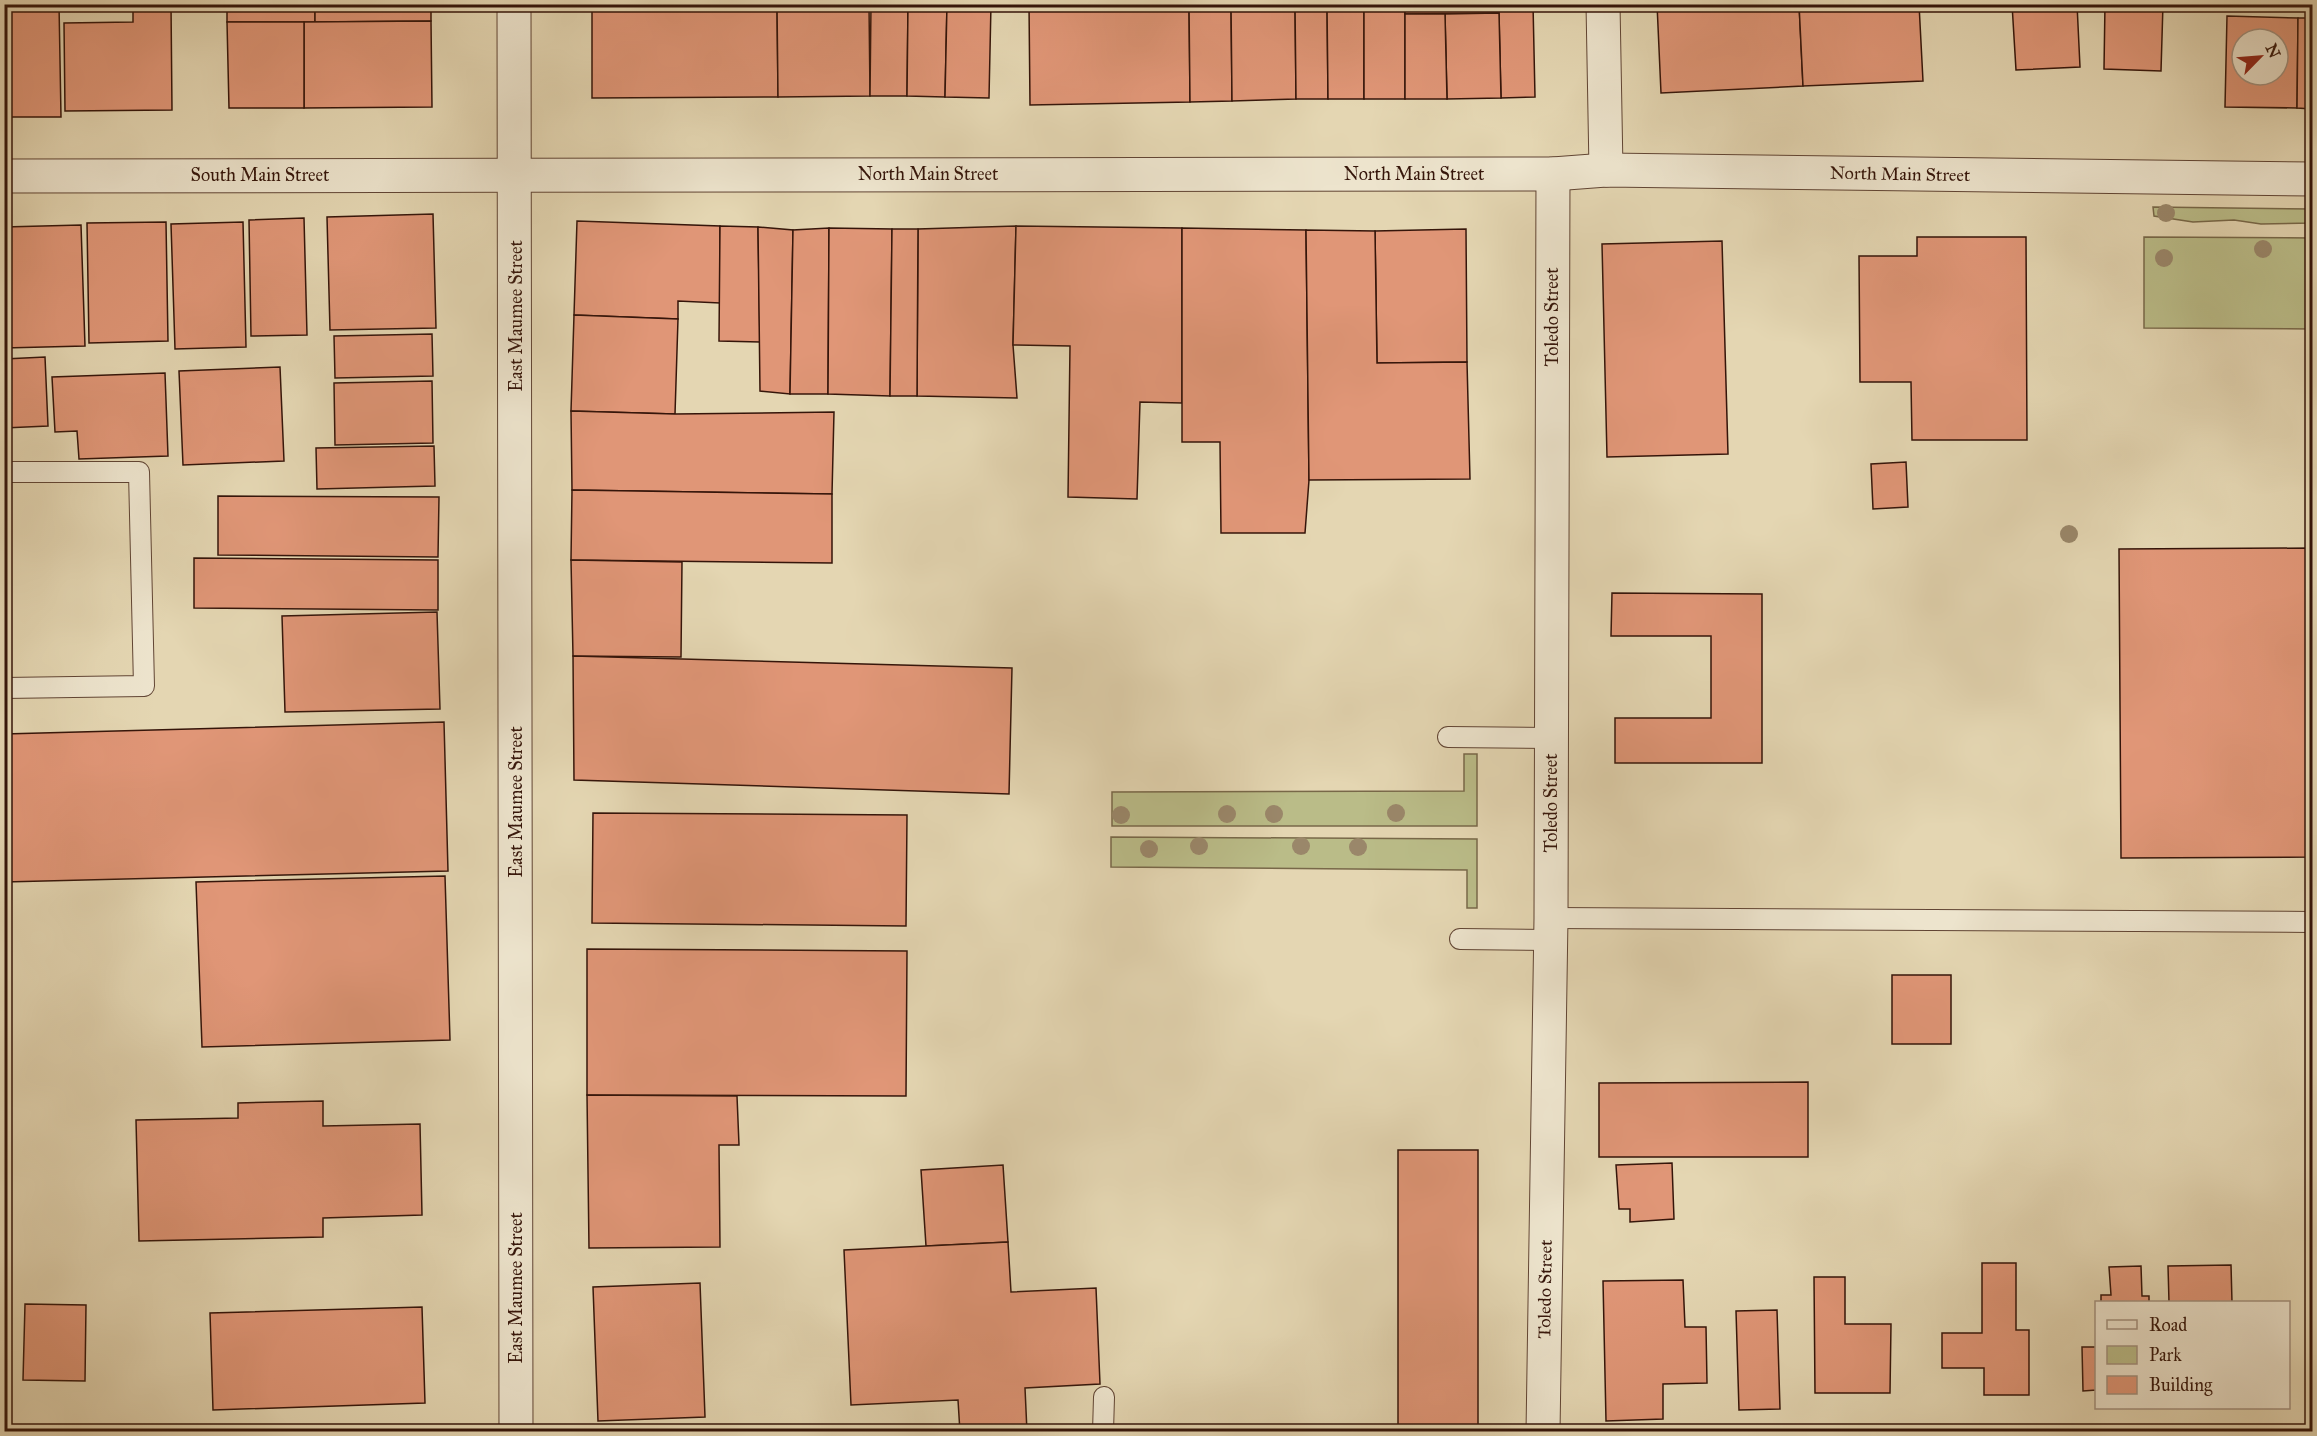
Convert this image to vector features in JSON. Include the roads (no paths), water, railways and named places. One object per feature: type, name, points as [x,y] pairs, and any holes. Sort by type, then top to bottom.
[{"type":"street","name":"East Maumee Street","points":[[514,4],[516,1431]]},
{"type":"street","points":[[1603,4],[1606,170]]},
{"type":"street","name":"North Main Street","points":[[515,173],[1553,174],[1606,170],[2313,179]]},
{"type":"street","name":"South Main Street","points":[[4,176],[515,173]]},
{"type":"street","name":"Toledo Street","points":[[1543,1431],[1551,929],[1553,174]]},
{"type":"lane","points":[[4,472],[140,472],[144,686],[4,688]]},
{"type":"lane","points":[[1448,737],[1551,738]]},
{"type":"lane","points":[[1460,939],[1551,929],[2313,922]]},
{"type":"lane","points":[[1103,1431],[1104,1397]]}]
